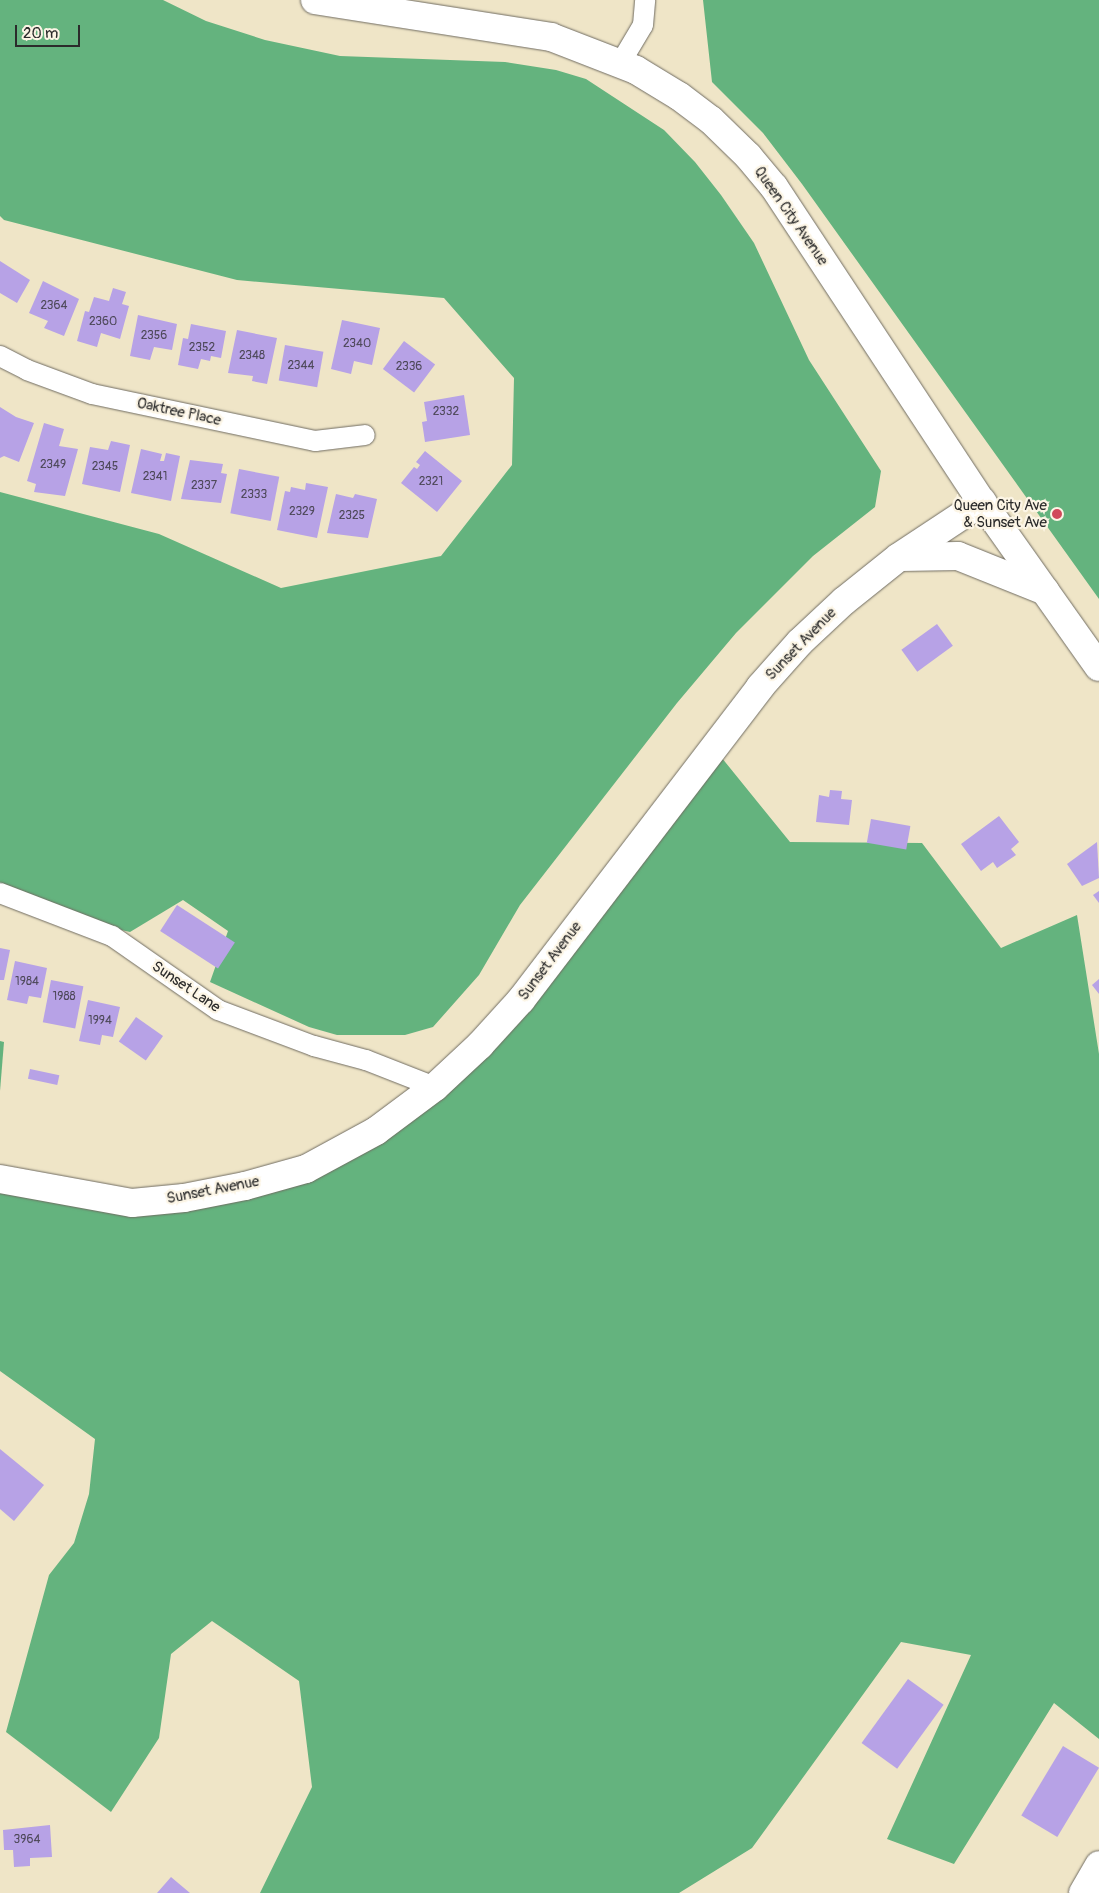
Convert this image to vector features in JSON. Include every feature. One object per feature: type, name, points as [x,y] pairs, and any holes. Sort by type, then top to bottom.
[{"type":"street","name":"Queen City Avenue","points":[[315,0],[360,9],[531,32],[621,62],[679,96],[711,120],[763,174],[982,502],[1099,667]]},
{"type":"street","points":[[621,62],[643,25],[645,0]]},
{"type":"street","name":"Oaktree Place","points":[[0,356],[27,370],[92,394],[315,441],[365,435]]},
{"type":"street","name":"Sunset Avenue","points":[[0,1179],[132,1203],[245,1186],[306,1169],[376,1131],[435,1087],[480,1046],[521,1000],[760,687],[844,601],[899,557],[982,502]]},
{"type":"street","points":[[899,557],[958,556],[1045,591]]},
{"type":"street","name":"Sunset Lane","points":[[0,893],[112,936],[218,1010],[314,1046],[366,1060],[435,1087]]},
{"type":"street","points":[[1083,1893],[1099,1865]]},
{"type":"green space","points":[[0,0],[163,0],[206,21],[265,40],[340,56],[505,62],[556,70],[586,79],[664,130],[695,162],[721,195],[754,243],[809,360],[881,471],[875,507],[813,556],[736,633],[677,703],[520,905],[479,975],[433,1027],[405,1035],[337,1035],[309,1027],[210,982],[228,931],[183,900],[130,932],[74,919],[0,893],[0,492],[159,534],[281,588],[441,556],[512,465],[514,378],[444,298],[237,280],[4,220],[0,216]]},
{"type":"green space","points":[[703,0],[1099,0],[1099,599],[802,184],[763,133],[712,82]]},
{"type":"green space","points":[[713,747],[790,842],[922,843],[1001,948],[1077,915],[1099,1054],[1099,1739],[1054,1703],[954,1864],[887,1839],[971,1655],[901,1642],[752,1848],[679,1893],[260,1893],[312,1787],[299,1681],[212,1621],[171,1654],[159,1738],[111,1812],[6,1732],[49,1575],[74,1543],[89,1494],[95,1439],[0,1371],[0,1179],[132,1203],[245,1186],[435,1087]]},
{"type":"green space","points":[[0,1041],[4,1042],[0,1091]]},
{"type":"building","points":[[0,261],[30,280],[17,303],[0,293]]},
{"type":"building","points":[[43,281],[79,299],[64,336],[44,328],[48,321],[29,313]]},
{"type":"building","points":[[113,288],[126,292],[122,304],[129,306],[120,339],[101,333],[97,347],[77,341],[85,311],[89,312],[94,297],[109,301]]},
{"type":"building","points":[[138,315],[177,324],[172,350],[154,347],[150,360],[130,356]]},
{"type":"building","points":[[342,320],[380,328],[372,365],[354,361],[351,374],[331,369]]},
{"type":"building","points":[[191,324],[226,331],[221,358],[211,356],[210,361],[201,359],[198,369],[178,365],[183,338],[188,339]]},
{"type":"building","points":[[237,330],[277,338],[267,384],[252,381],[253,376],[228,373]]},
{"type":"building","points":[[404,341],[435,364],[414,392],[383,369]]},
{"type":"building","points":[[285,345],[323,352],[317,387],[279,380]]},
{"type":"building","points":[[464,395],[470,435],[425,442],[422,422],[427,421],[424,402]]},
{"type":"building","points":[[0,407],[16,417],[34,423],[19,462],[4,456],[0,458]]},
{"type":"building","points":[[44,423],[64,429],[59,446],[78,449],[65,496],[34,492],[36,484],[27,481]]},
{"type":"building","points":[[111,441],[130,445],[120,492],[82,484],[90,447],[108,450]]},
{"type":"building","points":[[141,449],[162,454],[160,461],[164,461],[166,453],[180,456],[171,501],[131,493]]},
{"type":"building","points":[[425,451],[462,481],[437,512],[401,483],[414,467],[417,469],[420,465],[416,462]]},
{"type":"building","points":[[190,460],[223,464],[221,473],[227,474],[221,503],[181,499]]},
{"type":"building","points":[[239,469],[279,477],[271,521],[230,513]]},
{"type":"building","points":[[306,483],[328,487],[317,538],[277,530],[285,491],[290,492],[291,487],[305,490]]},
{"type":"building","points":[[336,494],[353,498],[355,494],[377,499],[368,538],[327,533]]},
{"type":"building","points":[[937,624],[953,646],[917,672],[901,650]]},
{"type":"building","points":[[830,790],[842,791],[841,799],[852,800],[849,825],[816,822],[819,795],[829,797]]},
{"type":"building","points":[[999,816],[1019,842],[1011,849],[1016,855],[997,868],[993,862],[981,871],[961,844]]},
{"type":"building","points":[[871,819],[910,826],[906,850],[867,843]]},
{"type":"building","points":[[1097,842],[1099,878],[1082,886],[1067,864]]},
{"type":"building","points":[[1099,891],[1099,903],[1093,895]]},
{"type":"building","points":[[177,905],[235,943],[218,969],[160,931]]},
{"type":"building","points":[[0,948],[10,950],[4,980],[0,980]]},
{"type":"building","points":[[15,961],[47,968],[41,998],[29,996],[27,1004],[7,1000]]},
{"type":"building","points":[[1099,979],[1099,994],[1092,985]]},
{"type":"building","points":[[51,980],[83,986],[75,1029],[43,1022]]},
{"type":"building","points":[[88,1000],[120,1007],[113,1037],[102,1035],[100,1045],[79,1041]]},
{"type":"building","points":[[136,1017],[163,1036],[146,1061],[119,1042]]},
{"type":"building","points":[[30,1069],[59,1075],[57,1085],[28,1079]]},
{"type":"building","points":[[0,1449],[44,1485],[14,1521],[0,1509]]},
{"type":"building","points":[[908,1679],[944,1705],[897,1769],[862,1743]]},
{"type":"building","points":[[1063,1746],[1099,1768],[1057,1837],[1021,1815]]},
{"type":"building","points":[[50,1825],[52,1857],[30,1858],[30,1866],[14,1867],[13,1850],[4,1850],[3,1830]]},
{"type":"building","points":[[171,1877],[190,1893],[157,1893]]},
{"type":"place","name":"Queen City Ave & Sunset Ave","points":[[1057,514]]}]
